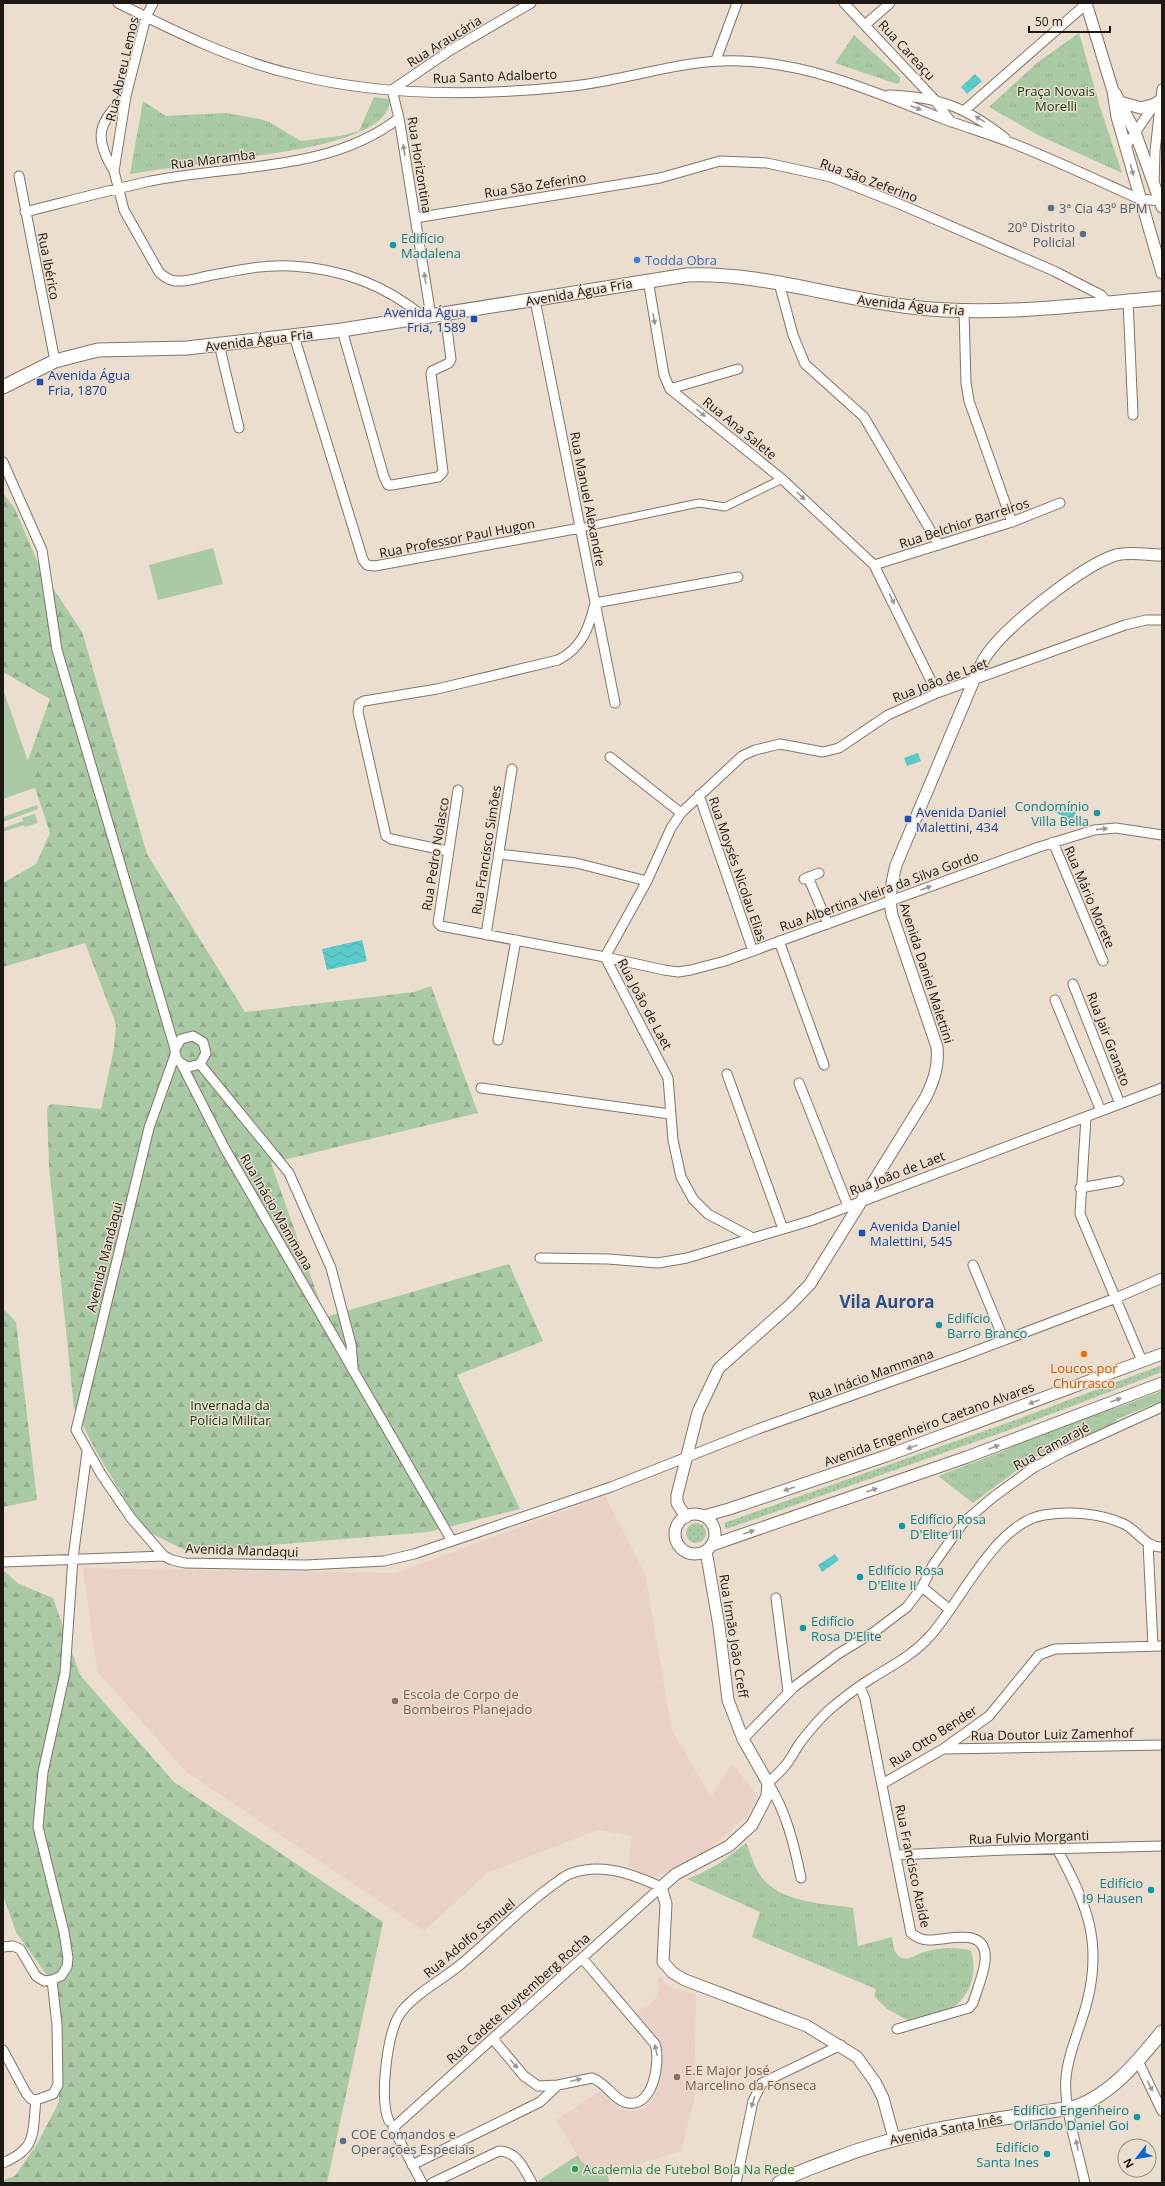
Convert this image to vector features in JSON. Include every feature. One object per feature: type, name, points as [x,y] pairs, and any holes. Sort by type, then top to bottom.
[{"type":"main road","name":"Avenida Água Fria","points":[[3,387],[55,361],[98,350],[164,350],[342,330],[686,275],[708,274],[734,276],[779,283],[862,301],[911,308],[964,311],[1050,308],[1162,298]]},
{"type":"main road","name":"Avenida Santa Inês","points":[[779,2183],[799,2173],[844,2155],[894,2138],[950,2126],[1068,2108],[1092,2100],[1116,2083],[1138,2061],[1162,2032]]},
{"type":"street","name":"Rua Santo Adalberto","points":[[118,3],[220,50],[263,66],[296,75],[344,85],[392,90],[508,91],[575,86],[716,60],[781,65],[817,72],[951,122]]},
{"type":"street","name":"Rua Abreu Lemos","points":[[153,3],[146,17],[126,96],[114,171],[124,210],[156,267],[168,280],[184,281],[270,265],[331,271],[368,282],[402,299],[428,317]]},
{"type":"street","name":"Rua Araucária","points":[[392,90],[449,51],[531,3]]},
{"type":"street","points":[[716,60],[737,3]]},
{"type":"street","name":"Rua Careaçu","points":[[844,3],[934,99]]},
{"type":"street","points":[[865,25],[890,3]]},
{"type":"street","points":[[965,110],[1086,4],[1113,91],[1115,107],[1162,273]]},
{"type":"street","name":"Rua Horizontina","points":[[392,90],[399,118],[415,218],[428,317]]},
{"type":"street","points":[[1113,91],[1135,132],[1161,203]]},
{"type":"street","points":[[1126,146],[1162,92]]},
{"type":"street","points":[[1154,185],[1162,92]]},
{"type":"street","name":"Rua Santo Adalberto","points":[[882,95],[934,99]]},
{"type":"street","points":[[114,171],[105,156],[100,132],[105,118],[126,96]]},
{"type":"street","points":[[934,99],[965,110],[990,126],[1011,143]]},
{"type":"street","points":[[934,99],[951,122],[1011,143],[1140,199],[1161,203]]},
{"type":"street","points":[[1120,102],[1141,108],[1155,104]]},
{"type":"street","name":"Rua Maramba","points":[[25,212],[146,182],[253,168],[339,150],[380,132],[399,118]]},
{"type":"street","name":"Rua São Zeferino","points":[[415,218],[660,178],[720,161],[767,163],[831,177],[902,205],[1054,271],[1101,295],[1107,302]]},
{"type":"street","name":"Rua Ibérico","points":[[19,176],[55,361]]},
{"type":"street","points":[[648,280],[664,375],[670,389],[738,368]]},
{"type":"street","points":[[779,283],[794,335],[805,364],[864,417],[939,545]]},
{"type":"street","name":"Rua Manuel Alexandre","points":[[535,300],[614,703]]},
{"type":"street","points":[[1128,300],[1133,415]]},
{"type":"street","points":[[964,311],[966,383],[969,401],[1012,522]]},
{"type":"street","points":[[342,330],[386,482],[392,485],[438,477],[444,469],[430,374],[432,371],[449,363],[451,359],[445,314]]},
{"type":"street","name":"Rua Professor Paul Hugon","points":[[294,336],[363,560],[367,564],[376,566],[699,504],[725,507],[737,503],[782,479]]},
{"type":"street","points":[[219,344],[239,428]]},
{"type":"street","name":"Rua Ana Salete","points":[[670,389],[782,479],[874,565]]},
{"type":"street","name":"Rua Inácio Mammana","points":[[3,462],[42,550],[57,650],[175,1052],[224,1147],[452,1541]]},
{"type":"street","name":"Rua Belchior Barreiros","points":[[874,565],[1012,522],[1060,503]]},
{"type":"street","name":"Avenida Daniel Malettini","points":[[686,1517],[677,1500],[698,1412],[719,1368],[790,1305],[810,1284],[926,1097],[938,1063],[937,1047],[898,935],[889,901],[896,865],[974,680],[986,656],[1001,637],[1026,615],[1088,568],[1104,559],[1118,554],[1162,555]]},
{"type":"street","points":[[874,565],[937,693]]},
{"type":"street","points":[[448,851],[391,839],[384,831],[358,712],[359,704],[364,701],[437,689],[558,660],[576,649],[583,639],[595,603],[738,577]]},
{"type":"street","name":"Rua João de Laet","points":[[1162,620],[1146,620],[1124,625],[937,693],[888,715],[839,748],[830,751],[780,744],[755,750],[742,756],[681,813],[671,828],[647,881],[605,957],[664,1067],[669,1089],[673,1140],[681,1177],[693,1199],[708,1214],[752,1238],[810,1221],[862,1200],[1162,1088]]},
{"type":"street","points":[[610,757],[681,813]]},
{"type":"street","name":"Rua Francisco Simões","points":[[486,935],[512,769]]},
{"type":"street","name":"Rua Pedro Nolasco","points":[[438,922],[458,790]]},
{"type":"street","name":"Rua Moysés Nicolau Elias","points":[[699,795],[753,951]]},
{"type":"street","name":"Rua Albertina Vieira da Silva Gordo","points":[[438,922],[444,928],[516,940],[605,957],[635,965],[678,972],[712,964],[753,951],[1053,842],[1104,828],[1162,835]]},
{"type":"street","name":"Rua Mário Morete","points":[[1053,842],[1103,961]]},
{"type":"street","points":[[499,854],[576,863],[647,881]]},
{"type":"street","points":[[819,873],[805,878],[828,924]]},
{"type":"street","points":[[498,1040],[516,940]]},
{"type":"street","points":[[779,941],[824,1065]]},
{"type":"street","name":"Rua Jair Granato","points":[[1073,984],[1120,1104]]},
{"type":"street","points":[[1055,1000],[1100,1111]]},
{"type":"street","points":[[175,1052],[182,1039],[187,1036],[198,1038],[203,1042],[206,1053],[200,1064],[188,1067],[182,1065]]},
{"type":"street","name":"Avenida Mandaqui","points":[[175,1052],[149,1128],[76,1430],[87,1452],[131,1518],[164,1556],[185,1563],[306,1565],[376,1562],[414,1554],[611,1487]]},
{"type":"street","name":"Rua Inácio Mammana","points":[[200,1064],[289,1173],[331,1268],[351,1344],[353,1370]]},
{"type":"street","points":[[727,1074],[783,1229]]},
{"type":"street","points":[[799,1084],[848,1206]]},
{"type":"street","points":[[481,1088],[670,1114]]},
{"type":"street","points":[[1086,1117],[1080,1188],[1080,1214],[1142,1361]]},
{"type":"street","points":[[1080,1188],[1119,1181]]},
{"type":"street","points":[[540,1258],[608,1259],[658,1263],[687,1258],[752,1238]]},
{"type":"street","points":[[973,1266],[1004,1340]]},
{"type":"street","name":"Rua Inácio Mammana","points":[[611,1487],[758,1429],[1116,1298],[1162,1278]]},
{"type":"street","name":"Avenida Engenheiro Caetano Alvares","points":[[704,1516],[730,1510],[886,1456],[1162,1354]]},
{"type":"street","points":[[709,1548],[715,1540],[715,1529],[712,1524],[704,1516],[693,1514],[686,1517],[678,1525],[675,1536],[680,1547],[690,1553],[695,1554],[967,1457],[1162,1383]]},
{"type":"street","name":"Rua Camarajé","points":[[743,1739],[788,1691],[838,1654],[874,1632],[907,1607],[922,1587],[933,1565],[963,1523],[992,1498],[1033,1468],[1065,1451],[1162,1407]]},
{"type":"street","points":[[3,1947],[13,1946],[20,1949],[36,1976],[44,1981],[52,1980],[61,1976],[66,1968],[68,1958],[64,1932],[38,1827],[43,1772],[64,1673],[73,1558],[87,1452]]},
{"type":"street","points":[[894,2138],[883,2098],[875,2082],[857,2057],[841,2045],[807,2026],[673,1973],[663,1962],[666,1904],[661,1887],[676,1874],[714,1856],[741,1835],[760,1812],[767,1796],[768,1783],[786,1765],[814,1726],[834,1706],[860,1687],[912,1654],[931,1636],[949,1609],[1008,1533],[1024,1522],[1042,1515],[1078,1514],[1104,1517],[1124,1524],[1148,1543],[1154,1546],[1162,1547]]},
{"type":"street","points":[[1148,1543],[1157,1646]]},
{"type":"street","name":"Rua Irmão João Creff","points":[[709,1548],[720,1626],[728,1700],[743,1739],[782,1808],[796,1854],[801,1878]]},
{"type":"street","points":[[3,1562],[73,1558],[164,1556]]},
{"type":"street","points":[[922,1587],[949,1609]]},
{"type":"street","points":[[776,1598],[788,1691]]},
{"type":"street","name":"Rua Otto Bender","points":[[882,1784],[943,1749],[989,1716],[1039,1655],[1055,1650],[1157,1646]]},
{"type":"street","name":"Rua Francisco Ataíde","points":[[860,1687],[865,1699],[911,1933],[917,1938],[928,1940],[970,1936],[984,1949],[985,1960],[973,2003],[969,2008],[897,2029]]},
{"type":"street","name":"Rua Doutor Luiz Zamenhof","points":[[943,1749],[1162,1744]]},
{"type":"street","name":"Rua Fulvio Morganti","points":[[896,1855],[1162,1846]]},
{"type":"street","points":[[1057,1849],[1072,1875],[1087,1911],[1094,1946],[1094,1971],[1066,2078],[1068,2108],[1085,2183]]},
{"type":"street","name":"Rua Adolfo Samuel","points":[[422,2183],[391,2124],[384,2104],[392,2034],[405,2008],[460,1965],[534,1899],[558,1881],[571,1874],[585,1870],[622,1872],[661,1887]]},
{"type":"street","name":"Rua Cadete Ruytemberg Rocha","points":[[391,2124],[493,2040],[661,1887]]},
{"type":"street","points":[[493,2040],[524,2076],[538,2086],[558,2085],[592,2078],[604,2085],[620,2100],[627,2103],[636,2103],[648,2093],[657,2067],[657,2049],[651,2038],[582,1958]]},
{"type":"street","points":[[3,2050],[5,2060],[31,2099],[36,2100],[52,2094],[58,2085],[57,2026],[52,1980]]},
{"type":"street","points":[[736,2183],[753,2101],[762,2083],[841,2045]]},
{"type":"street","points":[[1138,2061],[1162,2111]]},
{"type":"street","points":[[412,2165],[540,2102],[558,2085]]},
{"type":"street","points":[[3,2163],[25,2151],[32,2141],[36,2100]]},
{"type":"street","points":[[432,2183],[499,2150],[504,2150],[511,2152],[518,2160],[532,2183]]},
{"type":"shaded area","name":"Escola de Corpo de Bombeiros Planejado","points":[[605,1496],[645,1574],[672,1730],[711,1797],[732,1763],[758,1797],[747,1815],[710,1849],[654,1879],[628,1866],[632,1836],[598,1830],[487,1873],[424,1931],[186,1772],[97,1671],[83,1568],[396,1573]]},
{"type":"shaded area","name":"E.E Major José Marcelino da Fonseca","points":[[660,1977],[669,1987],[696,1995],[694,2101],[681,2151],[602,2176],[581,2161],[556,2120],[600,2091],[621,2109],[626,2111],[638,2111],[650,2104],[656,2093],[661,2063],[661,2049],[658,2041],[638,2017],[638,2011],[649,2005],[657,1997],[659,1991],[657,1981]]},
{"type":"green space","name":"Praça Novais Morelli","points":[[1079,33],[1100,107],[1122,173],[1038,135],[989,107],[1038,62]]},
{"type":"green space","points":[[854,35],[900,77],[900,82],[897,84],[835,63]]},
{"type":"green space","points":[[374,97],[389,99],[387,110],[380,120],[359,132],[330,142],[286,151],[130,174],[143,101],[166,116],[226,113],[260,119],[269,122],[301,141],[340,136],[359,131]]},
{"type":"green space","name":"Invernada da Polícia Militar","points":[[3,493],[15,509],[41,570],[82,632],[147,854],[245,1012],[414,992],[431,986],[478,1113],[271,1163],[325,1317],[509,1264],[543,1341],[457,1375],[520,1509],[428,1532],[189,1552],[144,1530],[97,1453],[74,1408],[49,1166],[47,1108],[51,1104],[101,1109],[114,1048],[116,1024],[85,943],[3,967],[3,883],[36,864],[50,833],[27,763],[50,699],[3,672]]},
{"type":"green space","points":[[213,548],[223,584],[158,600],[149,565]]},
{"type":"green space","points":[[3,689],[37,787],[3,799]]},
{"type":"green space","points":[[37,805],[38,809],[3,822],[3,817]]},
{"type":"green space","points":[[35,814],[38,823],[25,827],[24,825],[3,832],[3,828],[23,821],[22,818]]},
{"type":"green space","points":[[3,1308],[16,1322],[37,1500],[3,1507]]},
{"type":"green space","points":[[1162,1365],[1162,1372],[1009,1430],[726,1529],[724,1523],[1007,1423]]},
{"type":"green space","points":[[1162,1391],[1162,1401],[1117,1419],[1111,1429],[1061,1445],[1035,1457],[973,1503],[938,1476],[1001,1452],[1101,1405],[1116,1408]]},
{"type":"green space","points":[[696,1523],[703,1526],[706,1533],[703,1540],[696,1543],[689,1540],[686,1533],[689,1526]]},
{"type":"green space","points":[[3,1570],[19,1584],[53,1598],[80,1675],[174,1782],[383,1922],[327,2183],[3,2183],[3,2180],[15,2176],[37,2144],[59,2102],[59,2028],[54,1985],[16,1932],[3,1895]]},
{"type":"green space","points":[[746,1843],[758,1872],[766,1882],[776,1890],[800,1900],[853,1908],[858,1946],[892,1937],[893,1945],[898,1955],[906,1959],[935,1949],[960,1948],[971,1951],[973,1959],[973,1976],[967,1992],[956,2005],[949,2010],[931,2017],[911,2022],[887,2009],[874,1996],[876,1989],[752,1937],[760,1912],[687,1879],[718,1864]]},
{"type":"green space","name":"Academia de Futebol Bola Na Rede","points":[[578,2155],[581,2161],[602,2176],[608,2175],[609,2183],[539,2183],[538,2181]]},
{"type":"water","points":[[975,74],[982,81],[967,94],[961,87]]},
{"type":"water","points":[[918,753],[921,761],[907,766],[904,758]]},
{"type":"water","points":[[1055,802],[1076,812],[1072,821],[1051,810]]},
{"type":"water","points":[[362,940],[367,961],[327,970],[322,949]]},
{"type":"water","points":[[835,1554],[839,1560],[822,1572],[818,1565]]},
{"type":"place","name":"3ª Cia 43º BPM","points":[[1051,208]]},
{"type":"place","name":"20º Distrito Policial","points":[[1083,234]]},
{"type":"place","name":"Edifício Madalena","points":[[393,245]]},
{"type":"place","name":"Todda Obra","points":[[637,260]]},
{"type":"place","name":"Avenida Água Fria, 1589","points":[[474,319]]},
{"type":"place","name":"Avenida Água Fria, 1870","points":[[40,382]]},
{"type":"place","name":"Condomínio Villa Bella","points":[[1097,813]]},
{"type":"place","name":"Avenida Daniel Malettini, 434","points":[[908,819]]},
{"type":"place","name":"Avenida Daniel Malettini, 545","points":[[862,1233]]},
{"type":"place","name":"Edifício Barro Branco","points":[[939,1325]]},
{"type":"place","name":"Loucos por Churrasco","points":[[1084,1354]]},
{"type":"place","name":"Edifício Rosa D'Elite III","points":[[902,1526]]},
{"type":"place","name":"Edifício Rosa D'Elite II","points":[[860,1577]]},
{"type":"place","name":"Edifício Rosa D'Elite","points":[[803,1628]]},
{"type":"place","name":"Escola de Corpo de Bombeiros Planejado","points":[[395,1701]]},
{"type":"place","name":"Edifício I9 Hausen","points":[[1151,1890]]},
{"type":"place","name":"E.E Major José Marcelino da Fonseca","points":[[677,2077]]},
{"type":"place","name":"Edificio Engenheiro Orlando Daniel Goi","points":[[1137,2117]]},
{"type":"place","name":"COE Comandos e Operações Especiais","points":[[343,2141]]},
{"type":"place","name":"Edifício Santa Ines","points":[[1047,2154]]},
{"type":"place","name":"Academia de Futebol Bola Na Rede","points":[[575,2169]]},
{"type":"district","name":"Vila Aurora","points":[[887,1302]]}]
